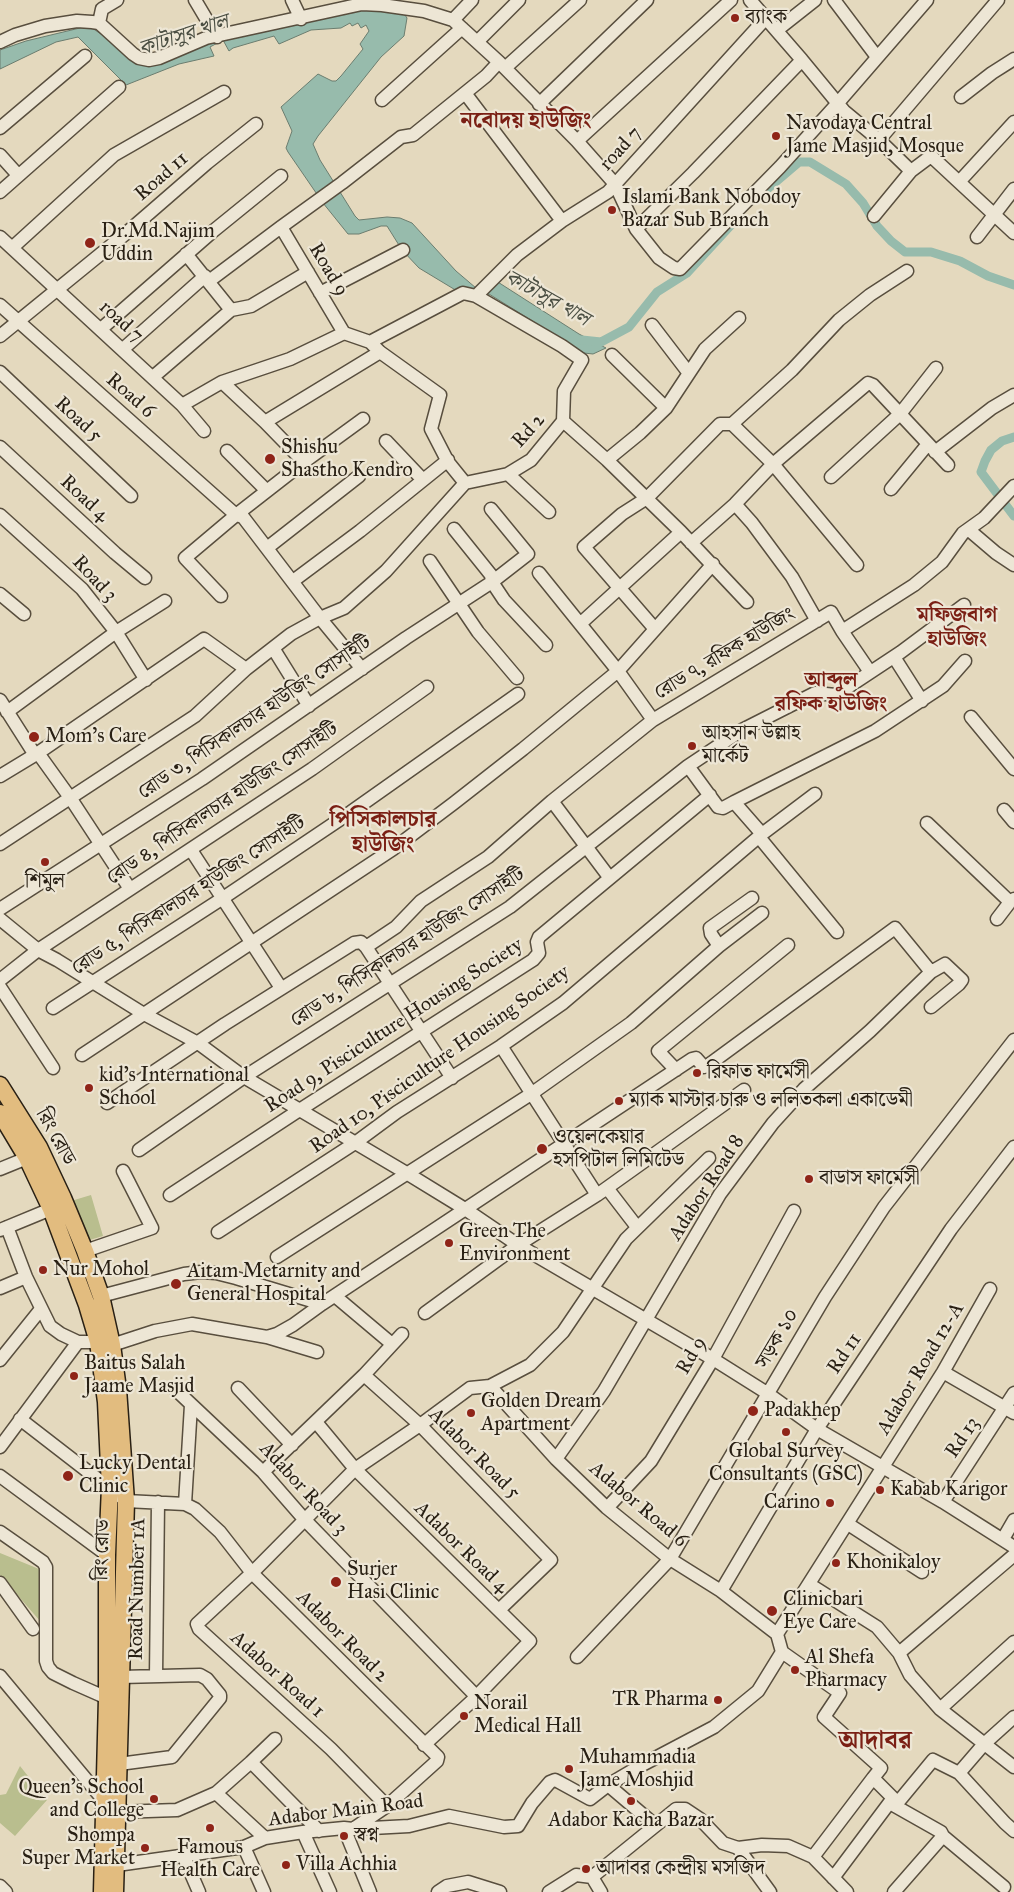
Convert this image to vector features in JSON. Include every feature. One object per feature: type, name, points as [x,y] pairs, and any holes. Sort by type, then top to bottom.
[{"type":"main road","name":"রিং রোড","points":[[0,1085],[39,1147],[85,1251],[101,1296],[105,1343],[110,1487],[107,1556],[107,1698],[111,1807],[116,1865],[115,1892]]},
{"type":"main road","name":"রিং রোড","points":[[0,1113],[26,1158],[51,1209],[87,1304],[105,1343],[119,1398],[126,1501],[119,1764],[103,1853],[102,1892]]},
{"type":"street","points":[[99,23],[102,9],[117,0]]},
{"type":"street","points":[[195,0],[216,37]]},
{"type":"street","points":[[292,0],[301,19]]},
{"type":"street","points":[[382,100],[458,24],[472,0]]},
{"type":"street","points":[[477,42],[520,0]]},
{"type":"street","points":[[123,349],[207,278],[319,201],[401,137],[412,135],[502,65],[580,0]]},
{"type":"street","points":[[540,104],[647,0]]},
{"type":"street","points":[[578,141],[731,0]]},
{"type":"street","points":[[750,0],[844,111],[879,140],[911,171]]},
{"type":"street","points":[[777,30],[815,0]]},
{"type":"street","points":[[0,42],[45,26],[78,21],[99,23],[133,54],[139,58],[149,60],[159,58],[206,38],[301,19],[362,4],[384,2],[424,11],[458,24],[578,141],[614,184],[636,229],[659,258],[674,268],[680,269],[780,167],[838,104],[927,0]]},
{"type":"street","points":[[879,140],[998,0]]},
{"type":"street","points":[[843,3],[877,57]]},
{"type":"street","name":"road 7","points":[[476,296],[517,255],[562,221],[608,192],[766,18]]},
{"type":"street","points":[[0,128],[85,56]]},
{"type":"street","points":[[961,98],[992,73],[1014,59]]},
{"type":"street","points":[[636,229],[802,60]]},
{"type":"street","points":[[0,192],[119,87]]},
{"type":"street","points":[[13,247],[114,155],[224,92]]},
{"type":"street","points":[[465,93],[562,221]]},
{"type":"street","points":[[958,182],[1014,122]]},
{"type":"street","name":"Road 11","points":[[0,336],[256,124]]},
{"type":"street","points":[[0,155],[18,176]]},
{"type":"street","points":[[874,216],[911,171],[932,156],[1014,233]]},
{"type":"street","points":[[101,329],[186,254],[281,176]]},
{"type":"street","points":[[977,238],[1014,189]]},
{"type":"street","name":"Road 9","points":[[281,227],[344,333]]},
{"type":"street","name":"road 7","points":[[0,237],[153,377],[182,405],[204,431]]},
{"type":"street","points":[[320,293],[403,250]]},
{"type":"street","points":[[186,254],[232,310]]},
{"type":"street","points":[[655,629],[584,547],[622,514],[647,498],[720,424],[732,424],[792,370],[839,320],[870,295],[907,271]]},
{"type":"street","points":[[153,377],[232,310],[251,306],[308,272]]},
{"type":"street","points":[[370,342],[463,293],[476,296],[562,346],[582,360],[564,390],[563,421],[647,498],[713,564],[747,602]]},
{"type":"street","name":"Road 6","points":[[0,305],[236,515],[243,517],[320,618],[362,669]]},
{"type":"street","points":[[607,460],[640,433],[666,408],[704,349],[739,318]]},
{"type":"street","points":[[652,325],[688,372]]},
{"type":"street","points":[[0,844],[195,716],[246,669],[291,634],[320,618],[344,608],[386,571],[465,483],[448,460],[431,429],[440,395],[380,352],[370,342],[344,333],[290,359],[222,382],[182,405]]},
{"type":"street","points":[[266,422],[380,352]]},
{"type":"street","points":[[612,355],[666,408]]},
{"type":"street","points":[[831,477],[900,414],[936,368]]},
{"type":"street","name":"Road 5","points":[[0,372],[131,496]]},
{"type":"street","points":[[222,382],[266,422],[304,462]]},
{"type":"street","points":[[691,543],[735,504],[774,464],[868,383],[874,386],[948,464]]},
{"type":"street","points":[[891,489],[932,448],[1014,395]]},
{"type":"street","points":[[221,596],[185,558],[236,515],[363,419]]},
{"type":"street","name":"Rd 2","points":[[465,483],[508,474],[531,460],[563,421]]},
{"type":"street","points":[[732,424],[774,464],[857,565]]},
{"type":"street","points":[[386,441],[423,480]]},
{"type":"street","name":"Road 4","points":[[0,447],[144,578]]},
{"type":"street","points":[[227,451],[267,491]]},
{"type":"street","points":[[293,581],[360,531],[448,460]]},
{"type":"street","points":[[508,474],[549,512]]},
{"type":"street","points":[[267,548],[359,476]]},
{"type":"street","points":[[842,631],[914,585],[942,562],[960,537],[974,524],[984,518],[1013,487]]},
{"type":"street","points":[[735,504],[752,523],[792,577],[817,621],[831,612],[870,672]]},
{"type":"street","name":"রোড ৩, পিসিকালচার হাউজিং সোসাইটি","points":[[0,909],[310,706],[492,582],[528,554],[491,509]]},
{"type":"street","name":"Road 3","points":[[0,514],[82,590],[116,632],[146,680]]},
{"type":"street","points":[[454,529],[491,575],[492,582],[504,600],[546,645]]},
{"type":"street","points":[[969,530],[996,553],[1014,565]]},
{"type":"street","points":[[580,624],[681,532]]},
{"type":"street","points":[[430,561],[478,632],[517,678]]},
{"type":"street","points":[[82,1054],[393,849],[523,749],[618,670],[713,564]]},
{"type":"street","points":[[539,573],[618,670],[653,720]]},
{"type":"street","points":[[0,594],[24,614]]},
{"type":"street","points":[[8,712],[116,632],[165,601]]},
{"type":"street","name":"রোড ৮, পিসিকালচার হাউজিং সোসাইটি","points":[[139,1150],[244,1077],[510,907],[688,766],[742,730],[815,693],[836,695],[894,657],[964,606]]},
{"type":"street","name":"রোড ৭, রফিক হাউজিং","points":[[366,947],[396,927],[421,901],[488,857],[552,801],[653,720],[817,621]]},
{"type":"street","points":[[0,776],[37,754],[204,639],[246,669]]},
{"type":"street","points":[[273,648],[310,706]]},
{"type":"street","points":[[894,657],[922,701]]},
{"type":"street","points":[[688,766],[720,809],[875,731],[943,686],[965,661]]},
{"type":"street","name":"রোড ৪, পিসিকালচার হাউজিং সোসাইটি","points":[[0,980],[38,950],[312,769],[427,687]]},
{"type":"street","name":"রোড ৫, পিসিকালচার হাউজিং সোসাইটি","points":[[53,1008],[223,898],[400,778],[476,722],[518,694]]},
{"type":"street","points":[[0,700],[37,754],[71,798],[130,890]]},
{"type":"street","points":[[971,717],[1014,769]]},
{"type":"street","name":"Road 10, Pisciculture Housing Society","points":[[218,1232],[355,1143],[397,1112],[501,1046],[563,1003],[761,836],[814,794]]},
{"type":"street","name":"Road 9, Pisciculture Housing Society","points":[[170,1195],[537,957],[539,953],[537,942],[539,937],[609,877],[710,796]]},
{"type":"street","points":[[552,801],[609,877]]},
{"type":"street","points":[[734,802],[837,932]]},
{"type":"street","points":[[1004,810],[1014,822]]},
{"type":"street","points":[[927,823],[1012,900],[997,919]]},
{"type":"street","points":[[191,850],[281,988]]},
{"type":"street","points":[[719,946],[711,934],[710,928],[752,898]]},
{"type":"street","points":[[277,1256],[531,1094],[631,1022],[719,946],[762,913]]},
{"type":"street","points":[[0,918],[38,950],[144,1014],[198,1043],[244,1077],[408,1174],[465,1209],[518,1245],[713,1358],[767,1393],[817,1429],[943,1502],[1014,1547]]},
{"type":"street","points":[[267,1337],[293,1325],[676,1070],[696,1058],[704,1067],[707,1066],[895,928],[931,972],[945,964],[962,980],[931,1007]]},
{"type":"street","points":[[107,1103],[281,988],[354,943],[362,942],[452,1078]]},
{"type":"street","points":[[676,1070],[658,1051],[788,945]]},
{"type":"street","name":"Adabor Road 8","points":[[556,1458],[604,1391],[647,1321],[720,1194],[773,1123],[931,972]]},
{"type":"street","points":[[0,987],[52,1068]]},
{"type":"street","name":"সড়ক ১০","points":[[577,1657],[670,1559],[767,1393],[884,1207],[1014,1040]]},
{"type":"street","points":[[501,1046],[564,1145],[602,1192],[637,1227]]},
{"type":"street","points":[[425,1312],[518,1245],[602,1192],[744,1090]]},
{"type":"street","name":"Rd 11","points":[[721,1591],[817,1429],[951,1229],[1014,1147]]},
{"type":"street","points":[[0,1169],[26,1158]]},
{"type":"street","points":[[252,1573],[355,1469],[420,1426],[470,1388],[490,1386],[530,1365],[563,1332],[626,1239],[709,1158]]},
{"type":"street","points":[[85,1251],[152,1228],[123,1171]]},
{"type":"street","points":[[51,1209],[4,1228],[40,1309],[50,1326],[61,1334],[78,1342],[105,1343],[192,1324],[267,1337],[317,1352]]},
{"type":"street","name":"Rd 9","points":[[607,1508],[651,1461],[713,1358],[794,1211]]},
{"type":"street","points":[[101,1296],[184,1274],[201,1272],[216,1273],[236,1278],[322,1304]]},
{"type":"street","points":[[0,1288],[26,1277]]},
{"type":"street","name":"Adabor Road 12-A","points":[[884,1468],[943,1372],[990,1289]]},
{"type":"street","points":[[335,1296],[392,1344]]},
{"type":"street","points":[[0,1360],[40,1309]]},
{"type":"street","points":[[263,1472],[364,1375],[402,1334]]},
{"type":"street","points":[[0,1447],[78,1342]]},
{"type":"street","points":[[943,1372],[1010,1410]]},
{"type":"street","name":"Adabor Road 5","points":[[364,1375],[420,1426],[551,1560],[498,1610]]},
{"type":"street","name":"Adabor Road 6","points":[[490,1386],[556,1458],[607,1508],[670,1559],[721,1591],[777,1634]]},
{"type":"street","points":[[238,1388],[292,1445]]},
{"type":"street","name":"Adabor Road 3","points":[[175,1389],[263,1472],[304,1519],[476,1696]]},
{"type":"street","name":"Rd 13","points":[[943,1502],[1010,1410],[1014,1393]]},
{"type":"street","points":[[20,1419],[126,1501],[185,1504],[191,1405]]},
{"type":"street","name":"Adabor Road 4","points":[[316,1422],[355,1469],[530,1641],[476,1696]]},
{"type":"street","points":[[813,1857],[881,1768],[824,1717],[840,1693],[782,1652],[777,1634],[884,1468]]},
{"type":"street","points":[[0,1476],[107,1556]]},
{"type":"street","name":"Road Number 1A","points":[[156,1676],[158,1502]]},
{"type":"street","name":"Adabor Road 2","points":[[185,1504],[195,1509],[220,1532],[252,1573],[438,1759],[387,1806],[349,1829]]},
{"type":"street","points":[[1003,1539],[1014,1520]]},
{"type":"street","points":[[848,1524],[922,1572]]},
{"type":"street","points":[[0,1532],[43,1562],[46,1567],[46,1661],[48,1667],[53,1673],[107,1698]]},
{"type":"street","points":[[899,1653],[1014,1556]]},
{"type":"street","name":"Adabor Road 1","points":[[252,1573],[200,1619],[197,1624],[199,1629],[331,1749],[387,1806]]},
{"type":"street","points":[[0,1583],[32,1629]]},
{"type":"street","points":[[810,1584],[877,1627],[899,1653],[910,1675],[940,1709],[1014,1767]]},
{"type":"street","points":[[940,1709],[1014,1642]]},
{"type":"street","name":"Adabor Main Road","points":[[116,1865],[244,1847],[265,1838],[303,1832],[409,1826],[449,1816],[510,1828],[518,1826],[532,1803],[550,1782],[555,1780],[590,1799],[608,1785],[642,1765],[714,1727],[758,1691],[782,1652]]},
{"type":"street","points":[[119,1764],[172,1757],[220,1698],[207,1680],[200,1674],[121,1677]]},
{"type":"street","points":[[0,1676],[111,1807],[177,1810],[216,1793],[275,1739]]},
{"type":"street","points":[[424,1745],[476,1696]]},
{"type":"street","points":[[959,1773],[984,1744],[1014,1717]]},
{"type":"street","points":[[833,1878],[894,1802],[933,1760],[959,1773],[1014,1831]]},
{"type":"street","points":[[251,1762],[319,1831]]},
{"type":"street","points":[[873,1778],[894,1802],[941,1832],[943,1836],[1004,1887]]},
{"type":"street","points":[[608,1785],[655,1826]]},
{"type":"street","points":[[216,1793],[265,1838]]},
{"type":"street","points":[[549,1892],[576,1875],[592,1877],[676,1809],[685,1809],[700,1819],[723,1844],[738,1848],[762,1845],[788,1846],[813,1857],[847,1892]]},
{"type":"street","points":[[349,1829],[370,1892]]},
{"type":"street","points":[[303,1832],[330,1892]]},
{"type":"street","points":[[894,1892],[943,1836]]},
{"type":"street","points":[[244,1847],[264,1892]]},
{"type":"street","points":[[738,1848],[770,1892]]},
{"type":"street","points":[[103,1853],[116,1865]]},
{"type":"street","points":[[183,1855],[199,1892]]},
{"type":"street","points":[[592,1877],[601,1892]]},
{"type":"street","points":[[438,1892],[446,1886],[468,1882],[500,1892]]},
{"type":"street","points":[[0,1886],[6,1892]]},
{"type":"shaded area","points":[[368,9],[398,12],[405,15],[407,18],[404,36],[381,57],[313,144],[320,160],[355,216],[359,220],[387,217],[400,218],[412,223],[456,271],[476,288],[490,277],[579,334],[606,348],[593,354],[584,353],[489,294],[472,300],[419,268],[402,250],[387,226],[381,226],[359,234],[348,234],[323,203],[286,148],[292,131],[281,107],[318,74],[336,81],[363,49],[360,44],[369,31],[366,25],[361,28],[358,23],[352,26],[350,23],[341,28],[311,30],[279,44],[274,36],[233,48],[229,51],[223,40],[210,47],[214,56],[179,64],[126,85],[78,37],[56,42],[0,69],[0,50],[26,41],[84,27],[92,28],[101,34],[136,62],[191,46]]},
{"type":"shaded area","points":[[91,1195],[103,1236],[73,1245],[61,1204]]},
{"type":"shaded area","points":[[0,1553],[39,1569],[40,1621],[0,1575]]},
{"type":"shaded area","points":[[20,1766],[47,1800],[15,1836],[0,1823],[0,1795],[6,1794]]},
{"type":"waterway","name":"কাটাসুর খাল","points":[[759,196],[799,162],[810,162],[846,184],[863,203],[877,226],[905,252],[931,252],[960,261],[988,276],[1014,285]]},
{"type":"waterway","name":"কাটাসুর খাল","points":[[582,340],[601,342],[629,327],[657,292],[687,273],[731,225]]},
{"type":"waterway","name":"কাটাসুর খাল","points":[[1014,437],[1002,441],[991,450],[981,472],[1014,516]]},
{"type":"place","name":"ব্যাংক","points":[[735,18]]},
{"type":"place","name":"Navodaya Central Jame Masjid, Mosque","points":[[776,136]]},
{"type":"place","name":"Islami Bank Nobodoy Bazar Sub Branch","points":[[612,210]]},
{"type":"place","name":"Dr.Md.Najim Uddin","points":[[90,243]]},
{"type":"place","name":"Shishu Shastho Kendro","points":[[270,459]]},
{"type":"place","name":"Mom's Care","points":[[34,737]]},
{"type":"place","name":"আহসান উল্লাহ মার্কেট","points":[[692,746]]},
{"type":"place","name":"শিমুল","points":[[45,862]]},
{"type":"place","name":"রিফাত ফার্মেসী","points":[[697,1073]]},
{"type":"place","name":"kid's International School","points":[[89,1088]]},
{"type":"place","name":"ম্যাক মাস্টার চারু ও ললিতকলা একাডেমী","points":[[619,1101]]},
{"type":"place","name":"ওয়েলকেয়ার হসপিটাল লিমিটেড","points":[[542,1149]]},
{"type":"place","name":"বাডাস ফার্মেসী","points":[[809,1179]]},
{"type":"place","name":"Green The Environment","points":[[449,1243]]},
{"type":"place","name":"Nur Mohol","points":[[43,1270]]},
{"type":"place","name":"Aitam Metarnity and General Hospital","points":[[176,1284]]},
{"type":"place","name":"Baitus Salah Jaame Masjid","points":[[74,1376]]},
{"type":"place","name":"Padakhep","points":[[753,1411]]},
{"type":"place","name":"Golden Dream Apartment","points":[[471,1413]]},
{"type":"place","name":"Global Survey Consultants (GSC)","points":[[786,1432]]},
{"type":"place","name":"Lucky Dental Clinic","points":[[68,1476]]},
{"type":"place","name":"Kabab Karigor","points":[[880,1490]]},
{"type":"place","name":"Carino","points":[[830,1503]]},
{"type":"place","name":"Khonikaloy","points":[[836,1563]]},
{"type":"place","name":"Surjer Hasi Clinic","points":[[336,1582]]},
{"type":"place","name":"Clinicbari Eye Care","points":[[772,1611]]},
{"type":"place","name":"Al Shefa Pharmacy","points":[[795,1670]]},
{"type":"place","name":"TR Pharma","points":[[718,1700]]},
{"type":"place","name":"Norail Medical Hall","points":[[464,1716]]},
{"type":"place","name":"Muhammadia Jame Moshjid","points":[[569,1769]]},
{"type":"place","name":"Queen's School and College","points":[[154,1799]]},
{"type":"place","name":"Adabor Kacha Bazar","points":[[631,1801]]},
{"type":"place","name":"Famous Health Care","points":[[210,1828]]},
{"type":"place","name":"স্বপ্ন","points":[[344,1836]]},
{"type":"place","name":"Shompa Super Market","points":[[145,1848]]},
{"type":"place","name":"Villa Achhia","points":[[286,1865]]},
{"type":"place","name":"আদাবর কেন্দ্রীয় মসজিদ","points":[[586,1869]]},
{"type":"district","name":"নবোদয় হাউজিং","points":[[526,122]]},
{"type":"district","name":"মফিজবাগ হাউজিং","points":[[957,628]]},
{"type":"district","name":"আব্দুল রফিক হাউজিং","points":[[831,693]]},
{"type":"district","name":"পিসিকালচার হাউজিং","points":[[383,834]]},
{"type":"district","name":"আদাবর","points":[[875,1742]]}]
